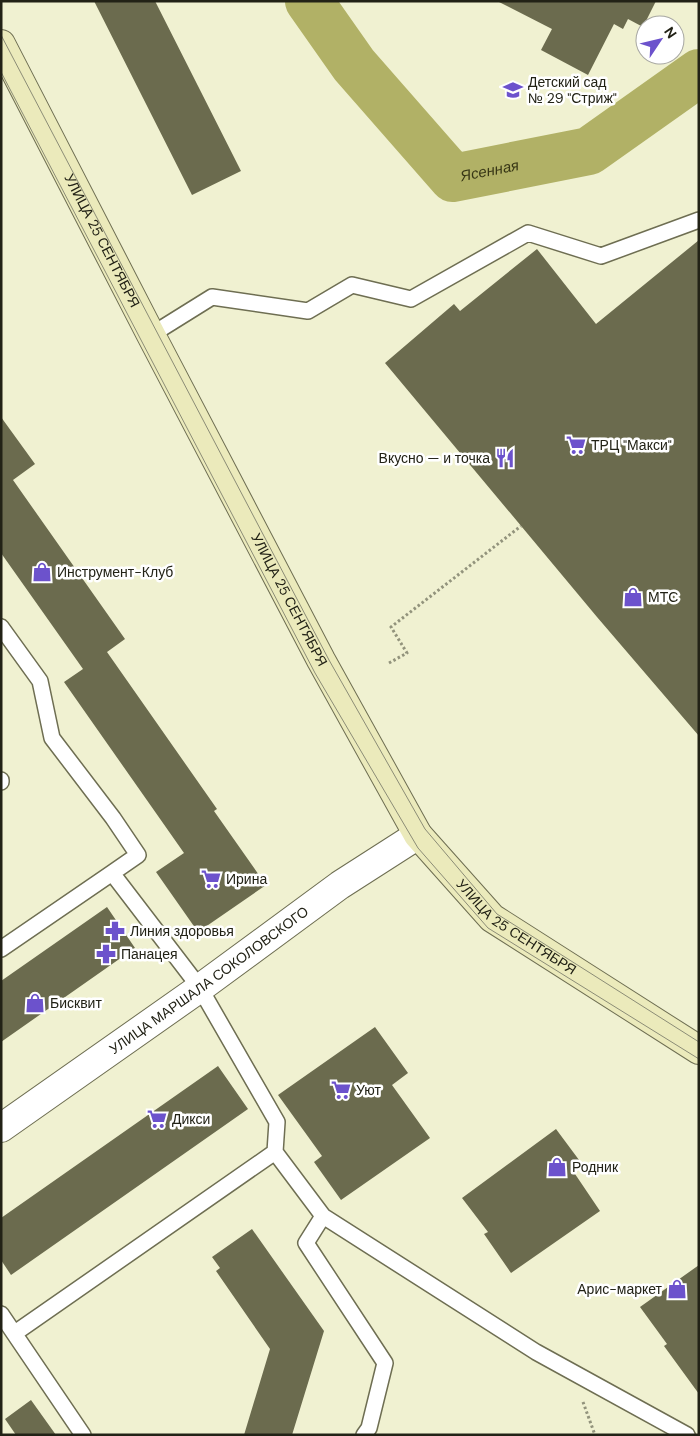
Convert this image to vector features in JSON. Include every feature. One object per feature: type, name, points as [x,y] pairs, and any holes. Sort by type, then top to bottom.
[{"type":"main road","name":"УЛИЦА 25 СЕНТЯБРЯ","points":[[3,50],[321,660],[418,835],[492,918],[699,1050]]},
{"type":"street","name":"УЛИЦА МАРШАЛА СОКОЛОВСКОГО","points":[[1,1128],[200,988],[340,885],[418,835]]},
{"type":"lane","points":[[151,335],[212,297],[308,311],[352,285],[411,299],[528,234],[602,256],[699,220]]},
{"type":"lane","points":[[1,949],[138,855],[52,738],[40,681],[3,632]]},
{"type":"lane","points":[[112,873],[200,988],[277,1122],[275,1152],[323,1216],[536,1352],[687,1435]]},
{"type":"lane","points":[[15,1333],[275,1152]]},
{"type":"lane","points":[[323,1216],[306,1243],[385,1363],[369,1428],[364,1435]]},
{"type":"lane","points":[[1,1314],[83,1435]]},
{"type":"path","points":[[389,663],[407,653],[391,627],[521,526]]},
{"type":"building","points":[[94,1],[155,1],[241,171],[192,195]]},
{"type":"building","points":[[497,1],[656,1],[649,15],[635,15],[635,23],[628,19],[623,29],[614,24],[588,75],[541,50],[552,29]]},
{"type":"building","name":"ТРЦ \"Макси\"","points":[[699,240],[699,736],[385,363],[454,304],[460,311],[537,249],[596,324]]},
{"type":"building","points":[[1,417],[35,464],[13,480],[125,639],[107,652],[217,809],[214,811],[266,885],[198,932],[156,872],[184,853],[64,682],[83,669],[1,553]]},
{"type":"building","points":[[107,907],[135,948],[1,1042],[1,981]]},
{"type":"building","points":[[375,1027],[408,1073],[392,1085],[430,1138],[341,1200],[314,1162],[322,1156],[278,1095]]},
{"type":"building","points":[[218,1066],[248,1109],[11,1275],[1,1260],[1,1218]]},
{"type":"building","points":[[556,1129],[582,1164],[573,1171],[600,1211],[511,1273],[484,1234],[488,1232],[462,1198]]},
{"type":"building","points":[[252,1229],[324,1331],[292,1435],[244,1435],[270,1349],[216,1271],[220,1268],[212,1257]]},
{"type":"building","points":[[699,1265],[699,1394],[664,1346],[667,1344],[640,1307]]},
{"type":"building","points":[[31,1400],[56,1435],[16,1435],[5,1419]]},
{"type":"waterway","name":"Ясенная","points":[[309,1],[354,65],[453,178],[589,151],[699,73]]},
{"type":"tram line","points":[[1,35],[329,660],[425,829],[497,914],[699,1042]]},
{"type":"tram line","points":[[1,72],[315,673],[418,848],[488,928],[699,1059]]},
{"type":"place","name":"Детский сад № 29 \"Стриж\"","points":[[513,90]]},
{"type":"place","name":"ТРЦ \"Макси\"","points":[[576,445]]},
{"type":"place","name":"Вкусно — и точка","points":[[505,458]]},
{"type":"place","name":"Инструмент-Клуб","points":[[42,572]]},
{"type":"place","name":"МТС","points":[[633,597]]},
{"type":"place","name":"Ирина","points":[[211,879]]},
{"type":"place","name":"Линия здоровья","points":[[115,931]]},
{"type":"place","name":"Панацея","points":[[106,954]]},
{"type":"place","name":"Бисквит","points":[[35,1003]]},
{"type":"place","name":"Уют","points":[[341,1090]]},
{"type":"place","name":"Дикси","points":[[157,1119]]},
{"type":"place","name":"Родник","points":[[557,1167]]},
{"type":"place","name":"Арис-маркет","points":[[677,1289]]}]
